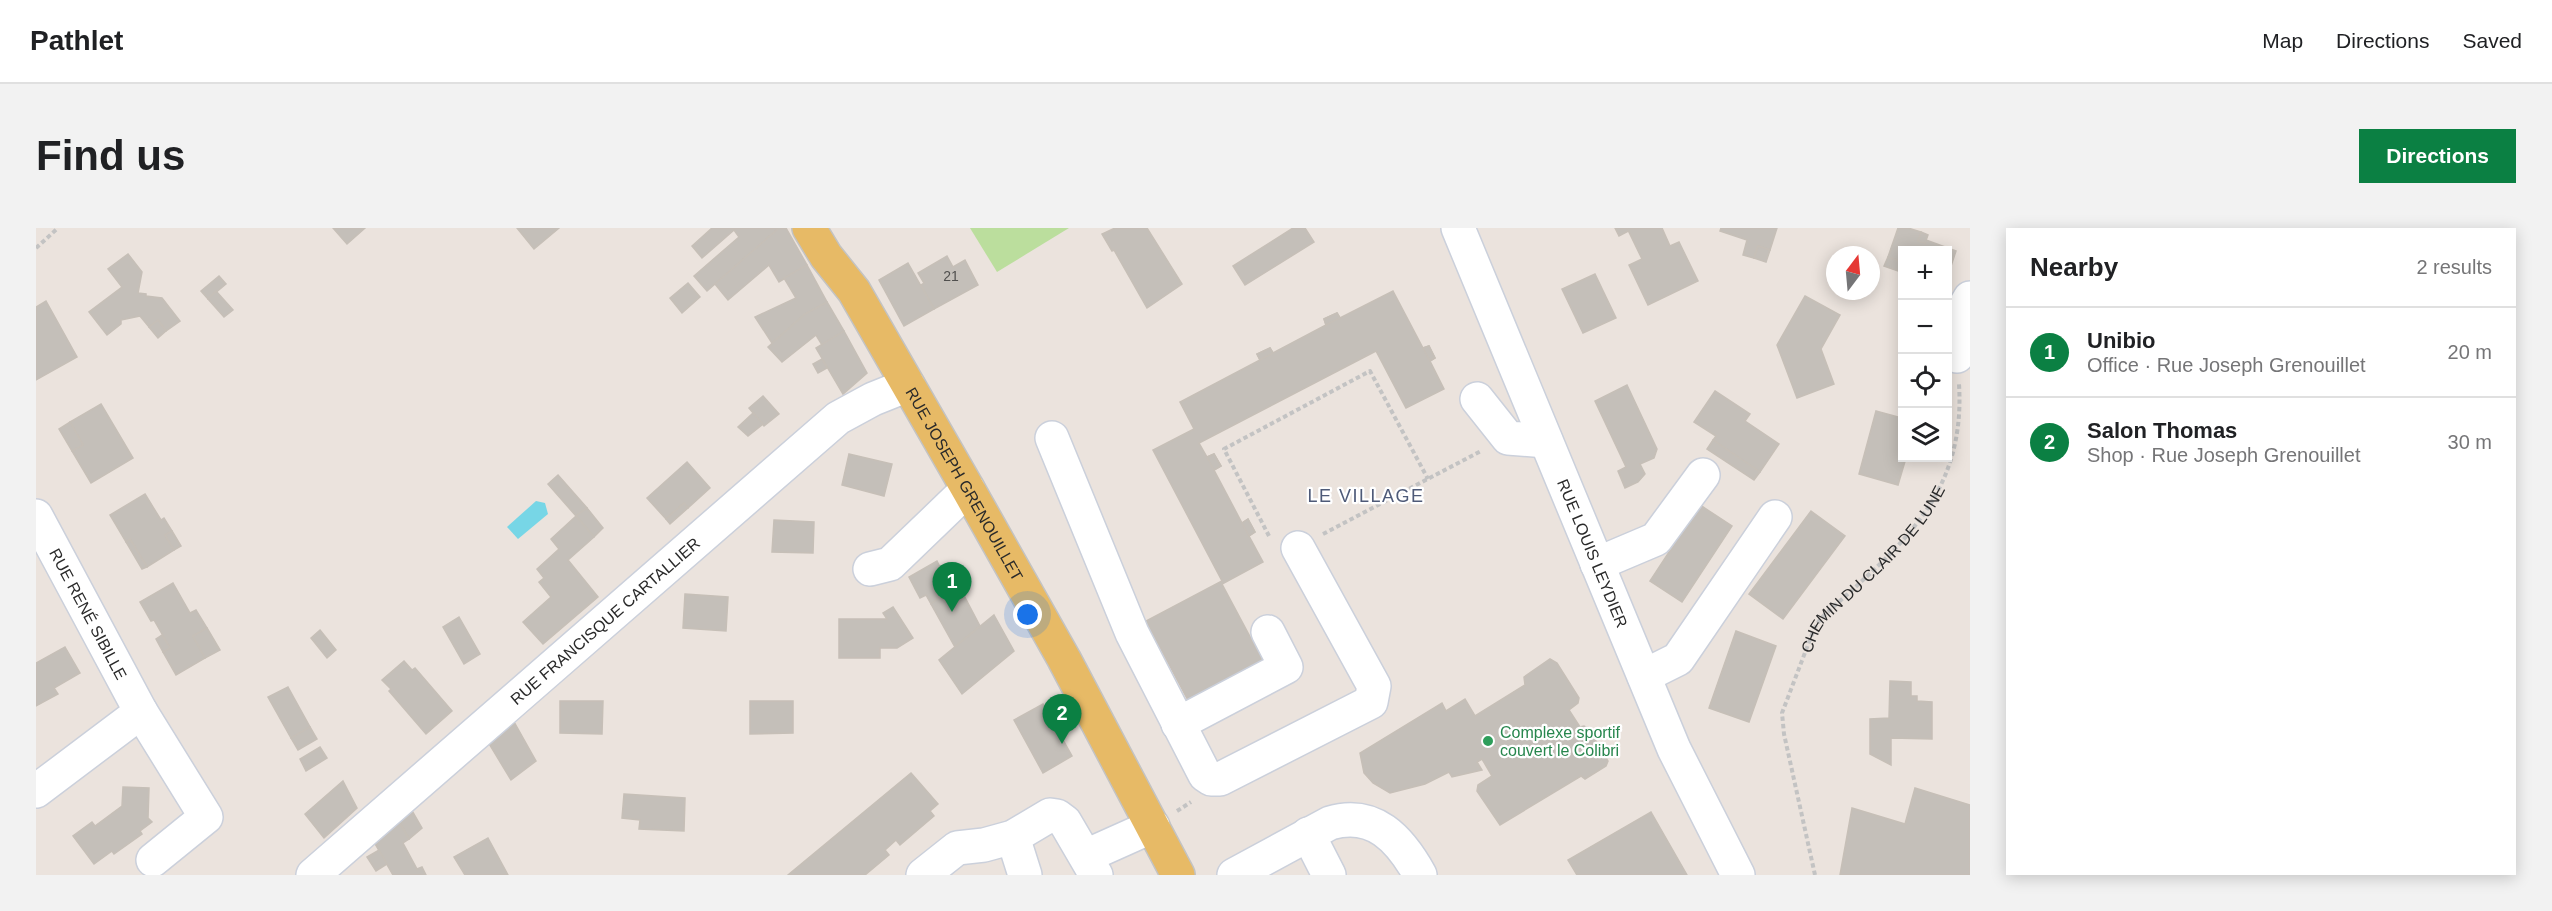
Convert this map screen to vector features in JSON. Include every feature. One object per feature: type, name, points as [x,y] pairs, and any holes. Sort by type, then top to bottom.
[{"type":"main road","name":"RUE JOSEPH GRENOUILLET","points":[[809,228],[826,256],[854,291],[968,489],[1064,658],[1178,875]]},
{"type":"street","name":"RUE LOUIS LEYDIER","points":[[1458,228],[1674,749],[1738,875]]},
{"type":"street","points":[[1957,356],[1957,320],[1970,297]]},
{"type":"street","name":"RUE FRANCISQUE CARTALLIER","points":[[313,875],[838,418],[873,399],[908,385]]},
{"type":"street","points":[[1476,399],[1508,438],[1546,441]]},
{"type":"street","points":[[1052,438],[1132,633],[1205,775],[1211,779],[1220,780],[1371,702],[1374,687],[1298,548]]},
{"type":"street","points":[[1597,564],[1656,539],[1703,475]]},
{"type":"street","points":[[870,569],[890,564],[968,489]]},
{"type":"street","name":"RUE RENÉ SIBILLE","points":[[36,516],[141,712],[206,817],[153,860]]},
{"type":"street","points":[[1644,676],[1678,660],[1775,517]]},
{"type":"street","points":[[1178,723],[1286,667],[1268,633]]},
{"type":"street","points":[[36,791],[141,712]]},
{"type":"street","points":[[923,875],[957,848],[984,845],[1013,837],[1050,815],[1057,816],[1065,822],[1091,866],[1154,826]]},
{"type":"street","points":[[1234,875],[1308,834],[1343,819],[1362,820],[1379,827],[1396,839],[1420,875]]},
{"type":"street","points":[[1308,834],[1329,875]]},
{"type":"street","points":[[1013,837],[1025,875]]},
{"type":"path","points":[[36,248],[58,228]]},
{"type":"path","name":"CHEMIN DU CLAIR DE LUNE","points":[[1815,875],[1784,734],[1782,714],[1814,629],[1821,618],[1889,557],[1931,502],[1949,471],[1955,447],[1959,392],[1957,356]]},
{"type":"path","points":[[1428,480],[1370,371],[1224,449],[1280,556],[1298,548],[1428,480],[1508,438]]},
{"type":"path","points":[[1154,826],[1199,796],[1211,779]]},
{"type":"green space","points":[[970,228],[1069,228],[997,272]]},
{"type":"water","points":[[536,501],[545,503],[548,514],[518,539],[507,527]]},
{"type":"building","points":[[333,228],[365,228],[347,244]]},
{"type":"building","points":[[517,228],[559,228],[534,249]]},
{"type":"building","points":[[712,228],[779,228],[707,291],[694,276],[739,237],[734,230],[702,258],[692,246]]},
{"type":"building","points":[[779,228],[786,228],[807,265],[779,282],[769,265],[728,300],[715,284]]},
{"type":"building","points":[[1115,228],[1147,228],[1182,284],[1147,308],[1114,250],[1112,251],[1102,234]]},
{"type":"building","points":[[1293,228],[1305,228],[1314,242],[1245,285],[1233,266]]},
{"type":"building","points":[[1615,228],[1634,228],[1619,236]]},
{"type":"building","points":[[1627,228],[1662,228],[1670,246],[1679,242],[1698,281],[1648,305],[1629,265],[1642,259]]},
{"type":"building","points":[[1721,228],[1777,228],[1770,250],[1758,246],[1754,258],[1743,255],[1747,240],[1720,231]]},
{"type":"building","points":[[1898,228],[1921,232],[1918,241],[1925,243],[1926,240],[1942,246],[1898,246],[1898,261],[1888,257]]},
{"type":"building","points":[[1921,232],[1928,235],[1925,243],[1918,241]]},
{"type":"building","points":[[1758,246],[1770,250],[1766,262],[1754,258]]},
{"type":"building","points":[[1952,250],[1956,251],[1952,263]]},
{"type":"building","points":[[128,254],[142,272],[138,293],[162,298],[180,321],[166,331],[158,320],[149,327],[140,316],[121,320],[121,324],[107,335],[89,312],[122,287],[108,269]]},
{"type":"building","points":[[947,256],[953,267],[965,260],[978,285],[934,309],[921,285],[924,283],[918,273]]},
{"type":"building","points":[[1888,257],[1898,261],[1898,271],[1884,266]]},
{"type":"building","points":[[908,263],[934,309],[904,326],[879,280]]},
{"type":"building","points":[[807,265],[827,302],[805,314],[772,343],[755,317],[796,298],[784,278]]},
{"type":"building","points":[[1595,274],[1616,318],[1583,333],[1562,289]]},
{"type":"building","points":[[219,276],[226,284],[208,299],[201,291]]},
{"type":"building","points":[[688,283],[700,297],[682,313],[670,298]]},
{"type":"building","points":[[216,291],[233,310],[224,317],[208,299]]},
{"type":"building","points":[[1393,291],[1423,348],[1429,346],[1435,358],[1430,361],[1444,389],[1406,408],[1376,351],[1199,443],[1207,457],[1214,454],[1221,466],[1214,470],[1242,523],[1248,519],[1255,532],[1249,536],[1263,562],[1222,584],[1264,663],[1189,702],[1146,621],[1222,581],[1153,450],[1194,429],[1180,402],[1260,360],[1257,354],[1270,348],[1273,353],[1326,325],[1324,319],[1337,313],[1340,318]]},
{"type":"building","points":[[1805,296],[1840,315],[1821,349],[1834,384],[1797,398],[1777,345]]},
{"type":"building","points":[[46,301],[77,357],[36,380],[36,307]]},
{"type":"building","points":[[827,302],[844,331],[822,345],[816,335],[782,362],[768,347],[805,314]]},
{"type":"building","points":[[1337,313],[1340,318],[1326,325],[1324,319]]},
{"type":"building","points":[[158,320],[166,331],[158,338],[149,327]]},
{"type":"building","points":[[844,331],[867,373],[843,394],[816,348]]},
{"type":"building","points":[[1429,346],[1435,358],[1430,361],[1423,348]]},
{"type":"building","points":[[1270,348],[1273,353],[1260,360],[1257,354]]},
{"type":"building","points":[[822,359],[827,368],[818,373],[813,364]]},
{"type":"building","points":[[1627,385],[1657,449],[1654,458],[1640,464],[1645,474],[1638,482],[1625,488],[1618,471],[1626,467],[1595,401]]},
{"type":"building","points":[[1715,391],[1750,414],[1745,421],[1779,444],[1760,472],[1713,440],[1716,436],[1694,422]]},
{"type":"building","points":[[763,396],[779,414],[764,426],[749,408]]},
{"type":"building","points":[[101,404],[133,458],[91,483],[72,451],[83,445],[70,422]]},
{"type":"building","points":[[1876,411],[1898,417],[1898,462],[1905,462],[1898,485],[1859,474]]},
{"type":"building","points":[[753,413],[763,424],[748,436],[738,427]]},
{"type":"building","points":[[70,422],[83,445],[72,451],[59,429]]},
{"type":"building","points":[[1713,440],[1760,472],[1754,480],[1707,449]]},
{"type":"building","points":[[849,454],[892,464],[884,496],[842,485]]},
{"type":"building","points":[[1214,454],[1221,466],[1214,470],[1207,457]]},
{"type":"building","points":[[687,462],[710,488],[688,508],[684,503],[666,519],[647,498]]},
{"type":"building","points":[[558,475],[587,508],[576,516],[548,484]]},
{"type":"building","points":[[145,494],[161,520],[164,518],[172,531],[165,535],[174,550],[147,567],[130,539],[126,542],[110,515]]},
{"type":"building","points":[[684,503],[688,508],[670,524],[666,519]]},
{"type":"building","points":[[1700,505],[1732,526],[1682,602],[1650,581]]},
{"type":"building","points":[[587,508],[603,528],[594,537],[576,516]]},
{"type":"building","points":[[1811,511],[1845,536],[1783,619],[1749,594]]},
{"type":"building","points":[[576,516],[594,537],[568,560],[598,597],[543,644],[523,622],[551,597],[539,582],[544,578],[537,569],[559,549],[551,539]]},
{"type":"building","points":[[1248,519],[1255,532],[1249,536],[1242,523]]},
{"type":"building","points":[[774,520],[814,522],[813,553],[772,552]]},
{"type":"building","points":[[172,531],[181,546],[174,550],[165,535]]},
{"type":"building","points":[[130,539],[147,567],[142,569],[126,542]]},
{"type":"building","points":[[937,561],[947,581],[954,577],[958,584],[931,604],[926,595],[920,598],[909,577]]},
{"type":"building","points":[[950,570],[954,577],[947,581],[944,574]]},
{"type":"building","points":[[173,583],[190,613],[196,610],[207,628],[193,636],[205,658],[176,675],[163,652],[170,648],[154,620],[151,621],[140,602]]},
{"type":"building","points":[[958,584],[980,626],[955,647],[931,604]]},
{"type":"building","points":[[685,594],[728,597],[726,631],[683,628]]},
{"type":"building","points":[[893,607],[913,638],[897,648],[880,648],[880,658],[839,658],[839,619],[887,619],[883,613]]},
{"type":"building","points":[[994,615],[1014,651],[962,694],[939,660]]},
{"type":"building","points":[[459,617],[480,654],[464,664],[443,627]]},
{"type":"building","points":[[207,628],[220,650],[205,658],[193,636]]},
{"type":"building","points":[[320,630],[336,650],[327,658],[311,638]]},
{"type":"building","points":[[1736,631],[1776,646],[1749,722],[1709,708]]},
{"type":"building","points":[[162,635],[170,648],[163,652],[156,639]]},
{"type":"building","points":[[65,647],[80,673],[54,688],[58,694],[36,706],[36,663]]},
{"type":"building","name":"Complexe sportif couvert le Colibri","points":[[1550,659],[1557,663],[1579,698],[1578,703],[1569,710],[1580,727],[1588,728],[1608,761],[1606,766],[1585,779],[1581,776],[1500,825],[1477,791],[1478,785],[1492,776],[1482,759],[1477,762],[1482,770],[1452,777],[1449,772],[1425,784],[1390,793],[1373,783],[1364,773],[1360,753],[1442,703],[1446,711],[1465,699],[1475,716],[1525,685],[1524,677]]},
{"type":"building","points":[[404,661],[412,670],[415,668],[452,711],[426,734],[382,680]]},
{"type":"building","points":[[1890,681],[1911,682],[1911,696],[1917,696],[1917,701],[1932,702],[1932,739],[1891,738],[1891,765],[1870,754],[1870,719],[1889,718]]},
{"type":"building","points":[[288,687],[310,727],[291,738],[268,697]]},
{"type":"building","points":[[560,701],[603,701],[602,734],[560,733]]},
{"type":"building","points":[[750,701],[793,701],[793,733],[750,734]]},
{"type":"building","points":[[1043,704],[1072,756],[1043,773],[1014,720]]},
{"type":"building","points":[[513,720],[536,761],[511,780],[488,742]]},
{"type":"building","points":[[310,727],[317,739],[298,750],[291,738]]},
{"type":"building","points":[[320,747],[327,758],[306,771],[300,759]]},
{"type":"building","points":[[911,773],[938,804],[930,811],[934,816],[900,845],[896,840],[885,850],[889,855],[865,875],[788,875]]},
{"type":"building","points":[[343,781],[357,808],[324,838],[305,814]]},
{"type":"building","points":[[123,787],[149,788],[148,818],[152,822],[140,831],[142,834],[114,854],[112,851],[94,864],[73,836],[92,822],[95,826],[122,806]]},
{"type":"building","points":[[1915,788],[1970,805],[1970,875],[1840,875],[1852,808],[1905,824]]},
{"type":"building","points":[[624,794],[685,798],[684,831],[639,829],[640,820],[622,818]]},
{"type":"building","points":[[411,809],[422,828],[409,839],[398,820]]},
{"type":"building","points":[[1651,812],[1687,875],[1577,875],[1568,860]]},
{"type":"building","points":[[398,820],[409,839],[403,843],[417,869],[422,867],[426,875],[393,875],[374,842]]},
{"type":"building","points":[[488,838],[508,875],[465,875],[454,857]]},
{"type":"building","points":[[379,850],[387,864],[376,871],[367,857]]},
{"type":"place","name":"Unibio","points":[[952,612]]},
{"type":"place","name":"Complexe sportif couvert le Colibri","points":[[1488,741]]},
{"type":"place","name":"Salon Thomas","points":[[1062,744]]},
{"type":"district","name":"LE VILLAGE","points":[[1366,496]]}]
